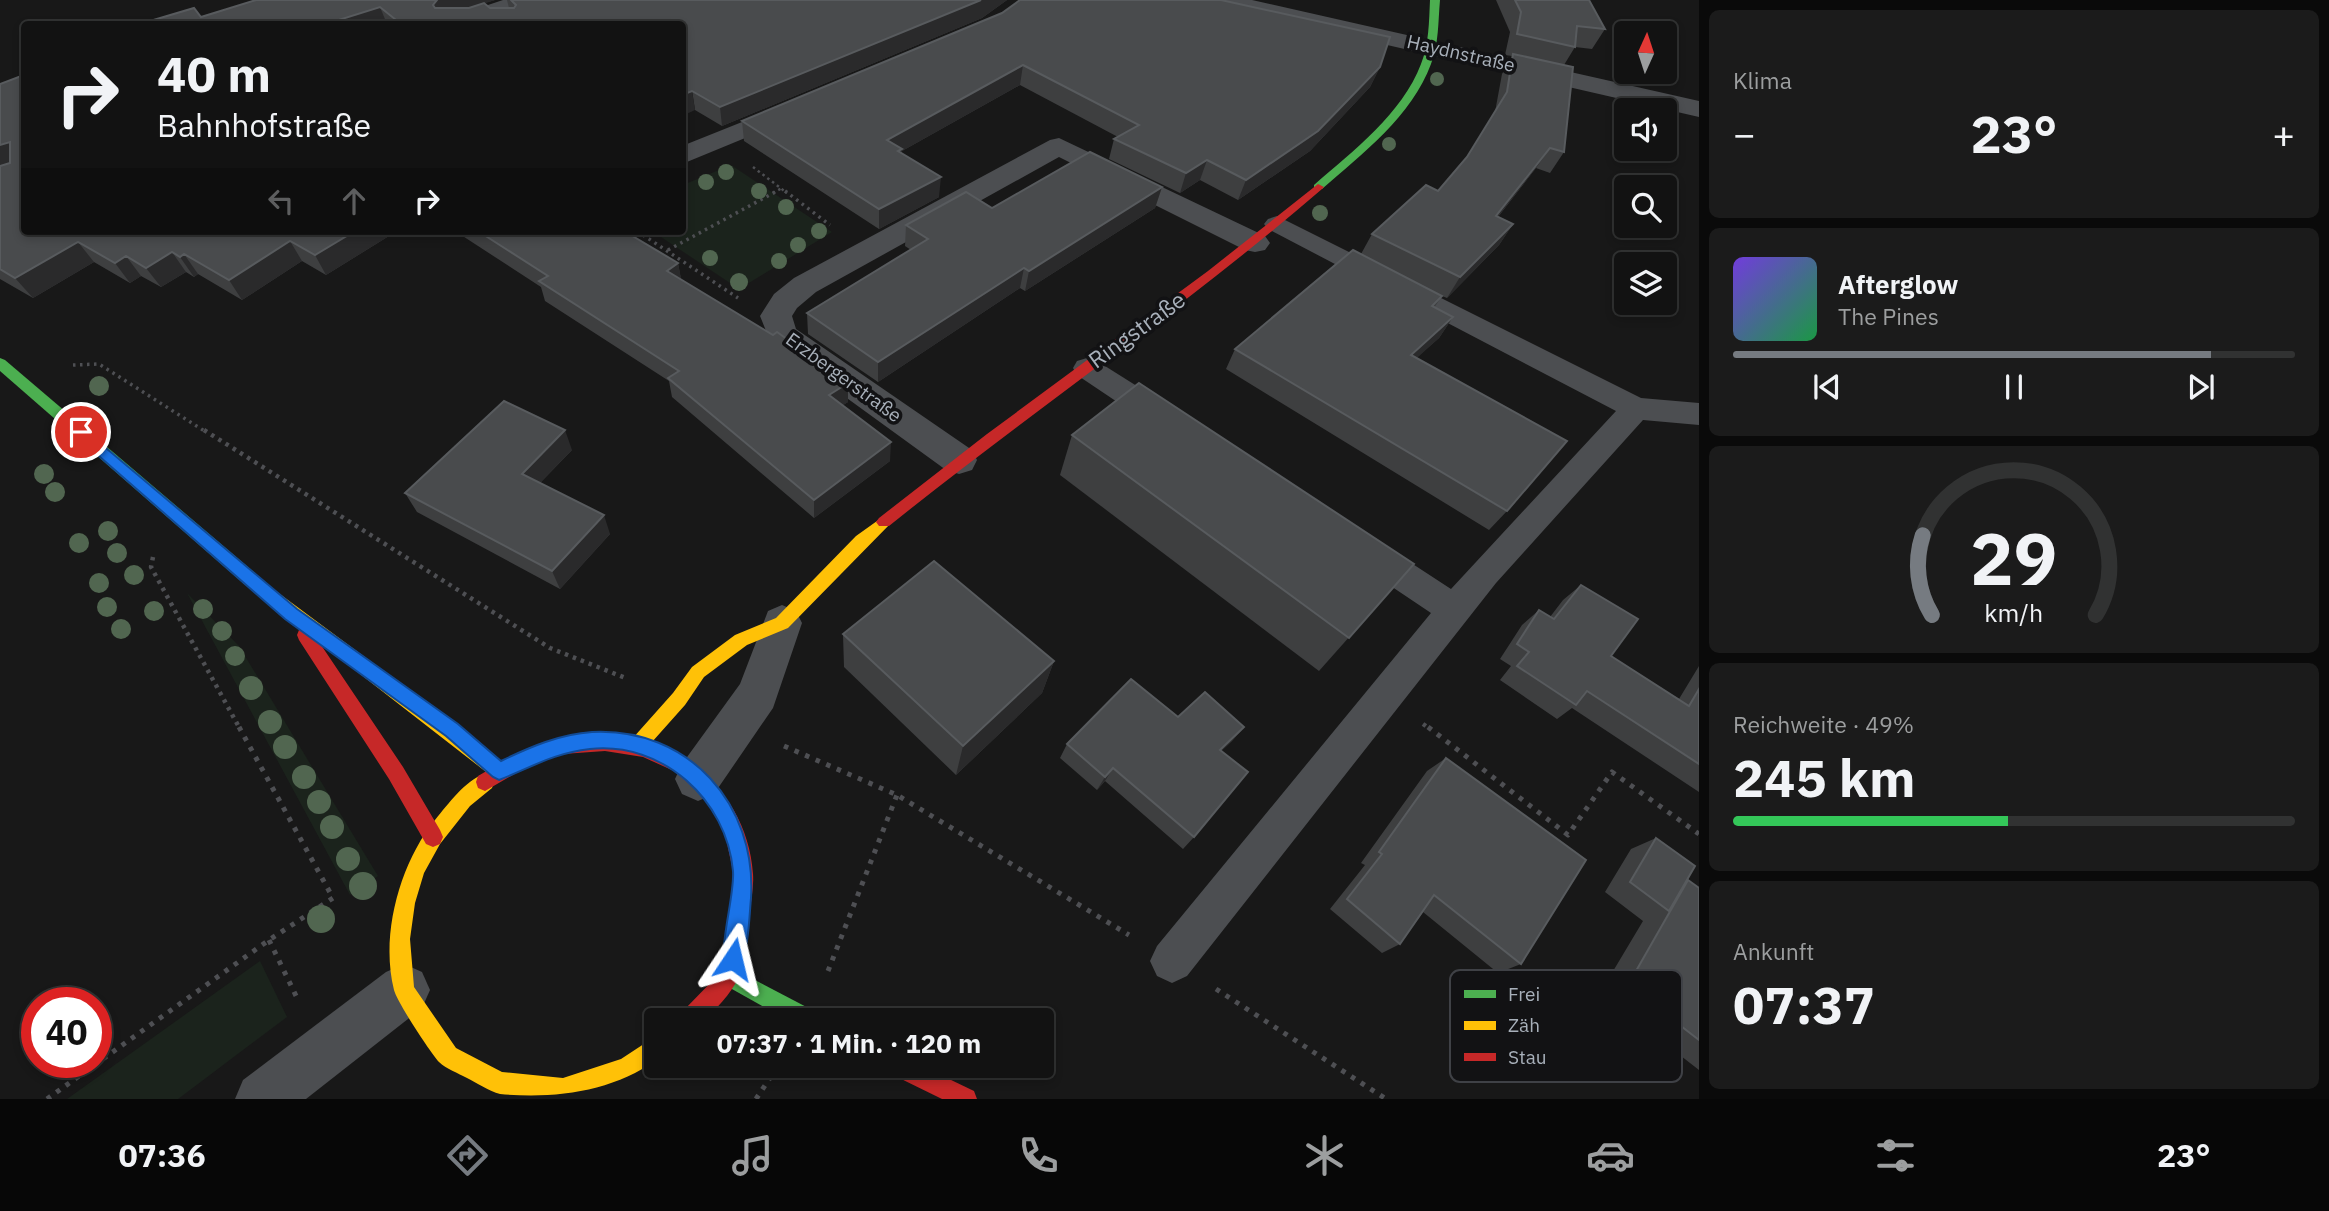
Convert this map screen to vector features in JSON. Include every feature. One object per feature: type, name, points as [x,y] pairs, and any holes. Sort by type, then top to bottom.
[{"type":"street","points":[[477,21],[500,18],[526,0]]},
{"type":"street","name":"Haydnstraße","points":[[1222,0],[1699,109]]},
{"type":"street","name":"Ringstraße","points":[[638,744],[679,699],[698,672],[741,640],[782,623],[862,541],[959,460],[1087,368],[1266,233],[1380,132],[1416,85],[1432,46],[1434,0]]},
{"type":"street","points":[[686,154],[818,99]]},
{"type":"street","name":"Erzbergerstraße","points":[[959,460],[782,335],[776,316],[785,301],[805,285],[1059,146],[1266,233]]},
{"type":"street","points":[[2,366],[291,614],[452,730],[499,771]]},
{"type":"street","points":[[291,614],[396,773],[433,837]]},
{"type":"street","name":"Ringstraße","points":[[698,779],[758,694],[782,623]]},
{"type":"street","points":[[644,1056],[627,1068],[564,1089],[500,1083],[447,1056],[404,990],[400,939],[405,903],[415,869],[433,837],[463,800],[499,771],[545,749],[593,740],[638,744],[679,762],[711,790],[732,827],[743,871],[739,922],[730,977],[701,1008]]},
{"type":"street","points":[[730,977],[786,1008]]},
{"type":"street","points":[[262,1099],[404,990]]},
{"type":"street","points":[[923,1078],[966,1099]]},
{"type":"lane","points":[[1266,233],[1636,408],[1699,414]]},
{"type":"lane","points":[[1087,368],[1190,436]]},
{"type":"lane","points":[[1172,961],[1484,573],[1636,408]]},
{"type":"lane","points":[[1340,534],[1455,610]]},
{"type":"path","points":[[719,141],[866,251]]},
{"type":"path","points":[[668,250],[782,188]]},
{"type":"path","points":[[644,235],[738,298],[776,316]]},
{"type":"path","points":[[2,366],[99,364],[550,648],[679,699]]},
{"type":"path","points":[[47,1099],[269,940],[333,898],[151,567],[162,503]]},
{"type":"path","points":[[1386,696],[1568,835],[1612,772],[1699,834]]},
{"type":"path","points":[[735,724],[897,795],[1172,961],[1386,1099]]},
{"type":"path","points":[[824,983],[897,795]]},
{"type":"path","points":[[756,1099],[770,1078]]},
{"type":"shaded area","points":[[731,165],[832,232],[739,289],[658,235],[686,235],[686,184]]},
{"type":"shaded area","points":[[187,593],[239,646],[378,876],[350,895]]},
{"type":"shaded area","points":[[260,961],[287,1017],[178,1099],[67,1099],[96,1078],[112,1078],[112,1067]]},
{"type":"building","points":[[256,0],[437,0],[433,5],[435,8],[469,8],[484,3],[490,8],[514,8],[516,5],[511,0],[981,0],[720,107],[692,91],[686,93],[686,21],[397,21],[380,7],[336,21],[150,21],[194,8],[201,17]]},
{"type":"building","points":[[1020,0],[1221,0],[1390,37],[1380,67],[1318,131],[1246,180],[1207,160],[1186,173],[1114,139],[1139,125],[1023,65],[887,140],[902,149],[898,151],[941,177],[879,209],[742,121],[1002,13]]},
{"type":"building","points":[[1515,0],[1589,0],[1605,29],[1577,26],[1575,47],[1517,34],[1521,12]]},
{"type":"building","points":[[1513,54],[1573,67],[1564,152],[1550,148],[1496,216],[1513,224],[1460,277],[1372,234],[1426,185],[1438,191],[1467,157],[1507,92]]},
{"type":"building","points":[[21,76],[21,235],[348,235],[315,255],[290,241],[229,280],[184,254],[180,257],[172,252],[146,268],[126,256],[115,263],[78,242],[15,278],[0,269],[0,166],[10,163],[10,142],[0,145],[0,84]]},
{"type":"building","points":[[1090,152],[1162,187],[1029,271],[1024,268],[878,362],[807,313],[928,239],[906,225],[966,192],[992,208]]},
{"type":"building","points":[[484,235],[631,235],[678,263],[667,271],[773,335],[777,332],[848,383],[829,395],[891,442],[814,500],[668,378],[679,371],[539,281],[548,276]]},
{"type":"building","points":[[1353,250],[1442,296],[1432,306],[1453,317],[1411,355],[1567,441],[1507,511],[1235,349]]},
{"type":"building","points":[[1139,383],[1414,564],[1349,638],[1072,435]]},
{"type":"building","points":[[504,401],[565,430],[522,474],[604,515],[552,571],[405,493]]},
{"type":"building","points":[[934,561],[1054,661],[963,746],[843,634]]},
{"type":"building","points":[[1581,585],[1638,619],[1611,656],[1689,706],[1699,689],[1699,764],[1587,691],[1576,705],[1517,666],[1529,652],[1517,644],[1539,610],[1554,619]]},
{"type":"building","points":[[1131,679],[1178,717],[1205,692],[1244,727],[1220,750],[1248,772],[1194,837],[1113,768],[1105,777],[1067,744]]},
{"type":"building","points":[[1446,758],[1586,860],[1521,964],[1434,895],[1400,944],[1347,899],[1382,854],[1379,852]]},
{"type":"building","points":[[1656,838],[1695,866],[1669,911],[1630,882]]},
{"type":"building","points":[[1688,880],[1699,888],[1699,1040],[1682,1027],[1682,970],[1637,970]]},
{"type":"traffic: fast","points":[[1318,187],[1387,123],[1416,85],[1432,44],[1435,0]]},
{"type":"traffic: fast","points":[[0,363],[249,578]]},
{"type":"traffic: fast","points":[[730,977],[786,1008]]},
{"type":"traffic: slow","points":[[638,745],[679,699],[698,672],[741,640],[782,623],[884,522]]},
{"type":"traffic: slow","points":[[249,578],[311,628],[438,721],[499,771]]},
{"type":"traffic: slow","points":[[485,782],[463,800],[433,837],[415,869],[405,903],[400,939],[404,990],[448,1056],[500,1083],[563,1089],[627,1068],[644,1056]]},
{"type":"traffic: jam","points":[[884,522],[992,437],[1158,316],[1266,232],[1318,187]]},
{"type":"traffic: jam","points":[[305,635],[396,773],[433,837]]},
{"type":"traffic: jam","points":[[485,782],[523,759],[563,746],[605,742],[645,748],[681,765],[711,790],[732,826],[743,871],[743,887],[734,964],[730,977],[702,1008]]},
{"type":"traffic: jam","points":[[923,1078],[966,1099]]},
{"type":"route","points":[[81,432],[291,614],[452,730],[499,771],[545,749],[593,740],[638,744],[679,762],[711,790],[732,827],[743,871],[733,959]]}]
